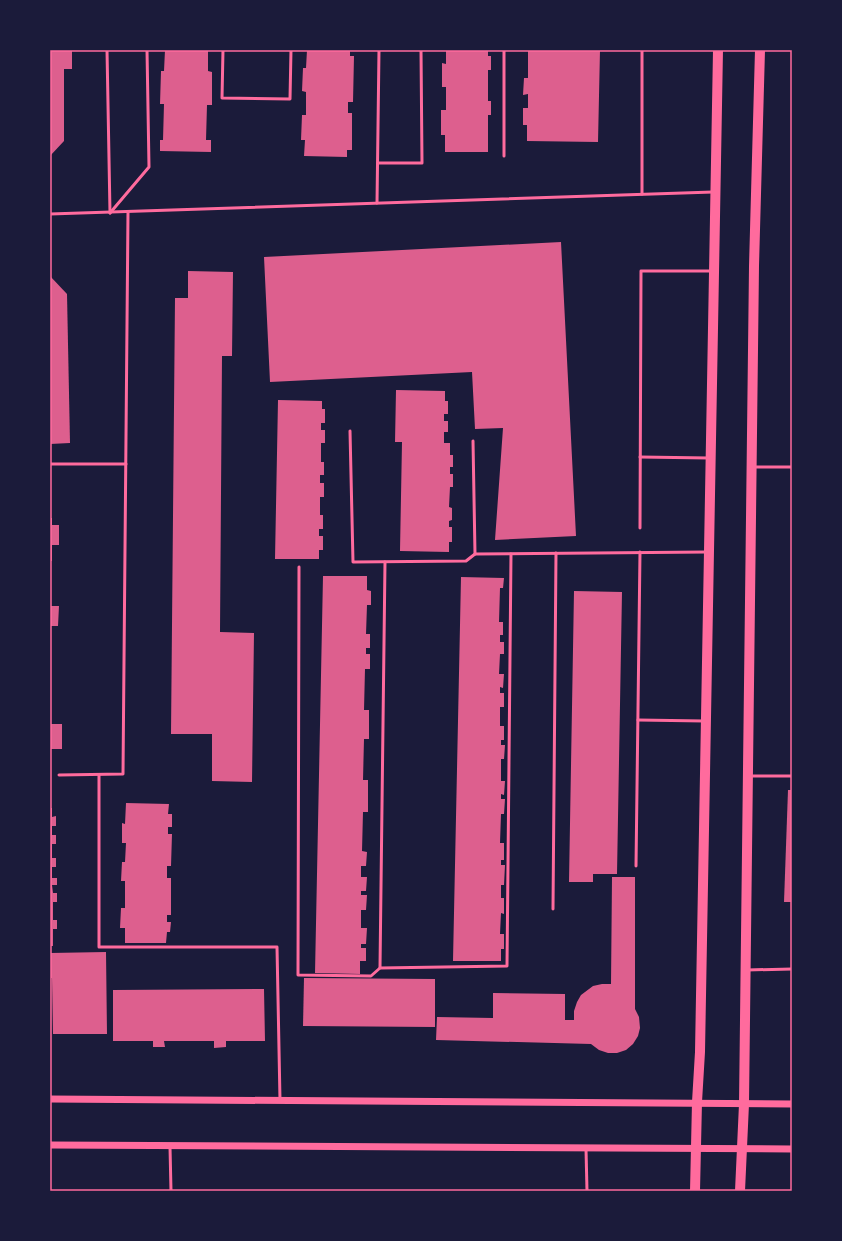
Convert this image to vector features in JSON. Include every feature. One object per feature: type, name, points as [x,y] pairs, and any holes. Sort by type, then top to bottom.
[{"type":"main road","points":[[696,1191],[718,50]]},
{"type":"main road","points":[[740,1191],[744,1104],[754,266],[760,50]]},
{"type":"street","points":[[50,1099],[697,1102],[792,1104]]},
{"type":"street","points":[[50,1145],[792,1149]]},
{"type":"lane","points":[[107,50],[110,213]]},
{"type":"lane","points":[[110,213],[149,167],[147,50]]},
{"type":"lane","points":[[223,50],[222,98],[290,99],[291,50]]},
{"type":"lane","points":[[377,203],[379,50]]},
{"type":"lane","points":[[378,163],[422,163],[421,50]]},
{"type":"lane","points":[[504,50],[504,156]]},
{"type":"lane","points":[[642,50],[642,194]]},
{"type":"lane","points":[[50,214],[715,192]]},
{"type":"lane","points":[[59,775],[123,774],[128,212]]},
{"type":"lane","points":[[640,528],[641,271],[714,271]]},
{"type":"lane","points":[[350,430],[353,562],[466,561],[475,554],[709,552]]},
{"type":"lane","points":[[473,441],[475,554]]},
{"type":"lane","points":[[640,457],[710,458]]},
{"type":"lane","points":[[50,464],[126,464]]},
{"type":"lane","points":[[752,467],[792,467]]},
{"type":"lane","points":[[636,866],[640,552]]},
{"type":"lane","points":[[299,567],[298,975],[371,976],[380,968],[507,966],[511,554]]},
{"type":"lane","points":[[553,909],[556,554]]},
{"type":"lane","points":[[380,968],[385,562]]},
{"type":"lane","points":[[638,720],[706,721]]},
{"type":"lane","points":[[98,775],[99,947],[277,947],[280,1100]]},
{"type":"lane","points":[[748,776],[792,776]]},
{"type":"lane","points":[[746,970],[792,969]]},
{"type":"lane","points":[[170,1145],[171,1191]]},
{"type":"lane","points":[[586,1147],[587,1191]]},
{"type":"building","points":[[50,50],[72,50],[72,69],[64,69],[64,141],[50,156]]},
{"type":"building","points":[[165,50],[208,50],[208,71],[212,72],[212,105],[207,105],[206,140],[211,140],[211,152],[160,151],[160,140],[163,140],[164,104],[160,104],[161,71],[164,71]]},
{"type":"building","points":[[307,50],[350,50],[350,56],[354,56],[353,102],[348,102],[348,113],[352,113],[352,150],[347,150],[347,157],[304,156],[305,140],[301,140],[302,115],[306,115],[306,92],[302,91],[303,68],[306,68]]},
{"type":"building","points":[[446,50],[488,50],[488,56],[491,56],[491,70],[488,70],[488,101],[491,101],[491,115],[488,115],[488,152],[445,152],[445,135],[441,135],[441,110],[446,110],[446,87],[442,87],[442,63],[446,64]]},
{"type":"building","points":[[528,50],[600,50],[598,142],[527,141],[527,125],[523,125],[523,108],[528,108],[528,94],[523,95],[524,78],[528,78]]},
{"type":"building","points":[[561,242],[576,536],[495,540],[503,428],[475,429],[472,372],[270,382],[264,257]]},
{"type":"building","points":[[188,271],[233,272],[232,356],[222,356],[220,632],[254,633],[252,782],[212,781],[212,734],[171,734],[175,298],[188,298]]},
{"type":"building","points":[[50,276],[67,294],[70,443],[50,444]]},
{"type":"building","points":[[396,390],[445,391],[445,401],[448,401],[448,414],[444,414],[444,421],[448,421],[448,432],[444,432],[444,443],[450,443],[450,455],[453,455],[453,467],[450,467],[450,474],[453,474],[453,487],[450,487],[449,507],[452,508],[452,520],[449,521],[449,527],[452,527],[452,542],[449,542],[449,552],[400,551],[402,442],[395,442]]},
{"type":"building","points":[[278,400],[322,401],[322,409],[325,409],[325,423],[321,423],[321,430],[325,430],[325,443],[321,443],[321,462],[324,462],[324,475],[320,475],[320,483],[324,483],[324,497],[320,497],[320,515],[323,515],[323,529],[319,529],[319,536],[323,536],[323,550],[319,550],[319,559],[275,559]]},
{"type":"building","points":[[50,518],[52,518],[52,525],[59,525],[59,545],[52,545],[52,561],[50,561]]},
{"type":"building","points":[[323,576],[367,576],[367,590],[371,591],[371,605],[367,605],[366,634],[370,634],[370,648],[366,648],[366,654],[370,654],[370,669],[365,669],[364,710],[369,710],[369,739],[364,739],[363,780],[368,780],[368,812],[363,812],[362,851],[367,852],[366,866],[361,866],[361,877],[367,877],[366,891],[361,891],[361,895],[367,895],[366,910],[361,910],[361,928],[367,928],[366,944],[361,944],[361,948],[366,948],[366,961],[360,961],[360,974],[315,973]]},
{"type":"building","points":[[461,577],[504,578],[503,588],[500,588],[499,622],[503,622],[503,635],[500,635],[500,642],[504,642],[504,654],[500,654],[499,674],[504,674],[503,688],[500,687],[500,693],[504,693],[504,707],[500,707],[500,726],[504,726],[504,740],[501,740],[501,745],[505,745],[504,759],[501,759],[501,781],[505,781],[504,795],[501,794],[501,799],[505,799],[504,814],[501,814],[500,843],[504,843],[504,860],[501,860],[501,865],[505,865],[504,885],[501,885],[501,898],[504,898],[504,914],[501,913],[500,934],[504,934],[504,949],[501,949],[501,961],[453,961]]},
{"type":"building","points":[[574,591],[622,592],[617,874],[593,874],[593,882],[569,882]]},
{"type":"building","points":[[50,606],[59,606],[58,626],[51,626],[51,633],[50,633]]},
{"type":"building","points":[[50,724],[62,724],[62,749],[50,749]]},
{"type":"building","points":[[788,790],[792,790],[792,902],[784,902]]},
{"type":"building","points":[[126,803],[169,804],[168,814],[172,814],[172,827],[168,827],[168,834],[172,834],[171,866],[167,866],[167,878],[171,878],[171,915],[167,915],[167,922],[171,922],[170,932],[167,932],[166,943],[125,943],[125,928],[120,928],[121,908],[125,908],[125,881],[121,881],[122,862],[125,862],[126,843],[122,843],[122,823],[125,824]]},
{"type":"building","points":[[50,808],[52,808],[52,817],[56,816],[56,826],[52,826],[52,835],[56,835],[56,844],[52,844],[52,858],[56,858],[56,867],[52,867],[52,878],[57,878],[57,885],[52,885],[53,893],[57,893],[57,902],[53,902],[53,920],[57,920],[57,929],[53,929],[53,946],[50,946]]},
{"type":"building","points":[[612,877],[635,877],[635,1009],[639,1017],[640,1028],[638,1036],[633,1044],[626,1050],[617,1053],[608,1053],[599,1050],[591,1044],[436,1040],[437,1017],[493,1018],[493,993],[565,994],[565,1020],[574,1020],[574,1011],[581,995],[593,986],[611,984]]},
{"type":"building","points":[[106,952],[107,1034],[53,1034],[50,953]]},
{"type":"building","points":[[304,978],[435,979],[435,1027],[303,1026]]},
{"type":"building","points":[[264,989],[265,1041],[226,1041],[226,1047],[214,1048],[214,1041],[164,1041],[165,1047],[153,1047],[153,1041],[113,1041],[113,990]]}]
